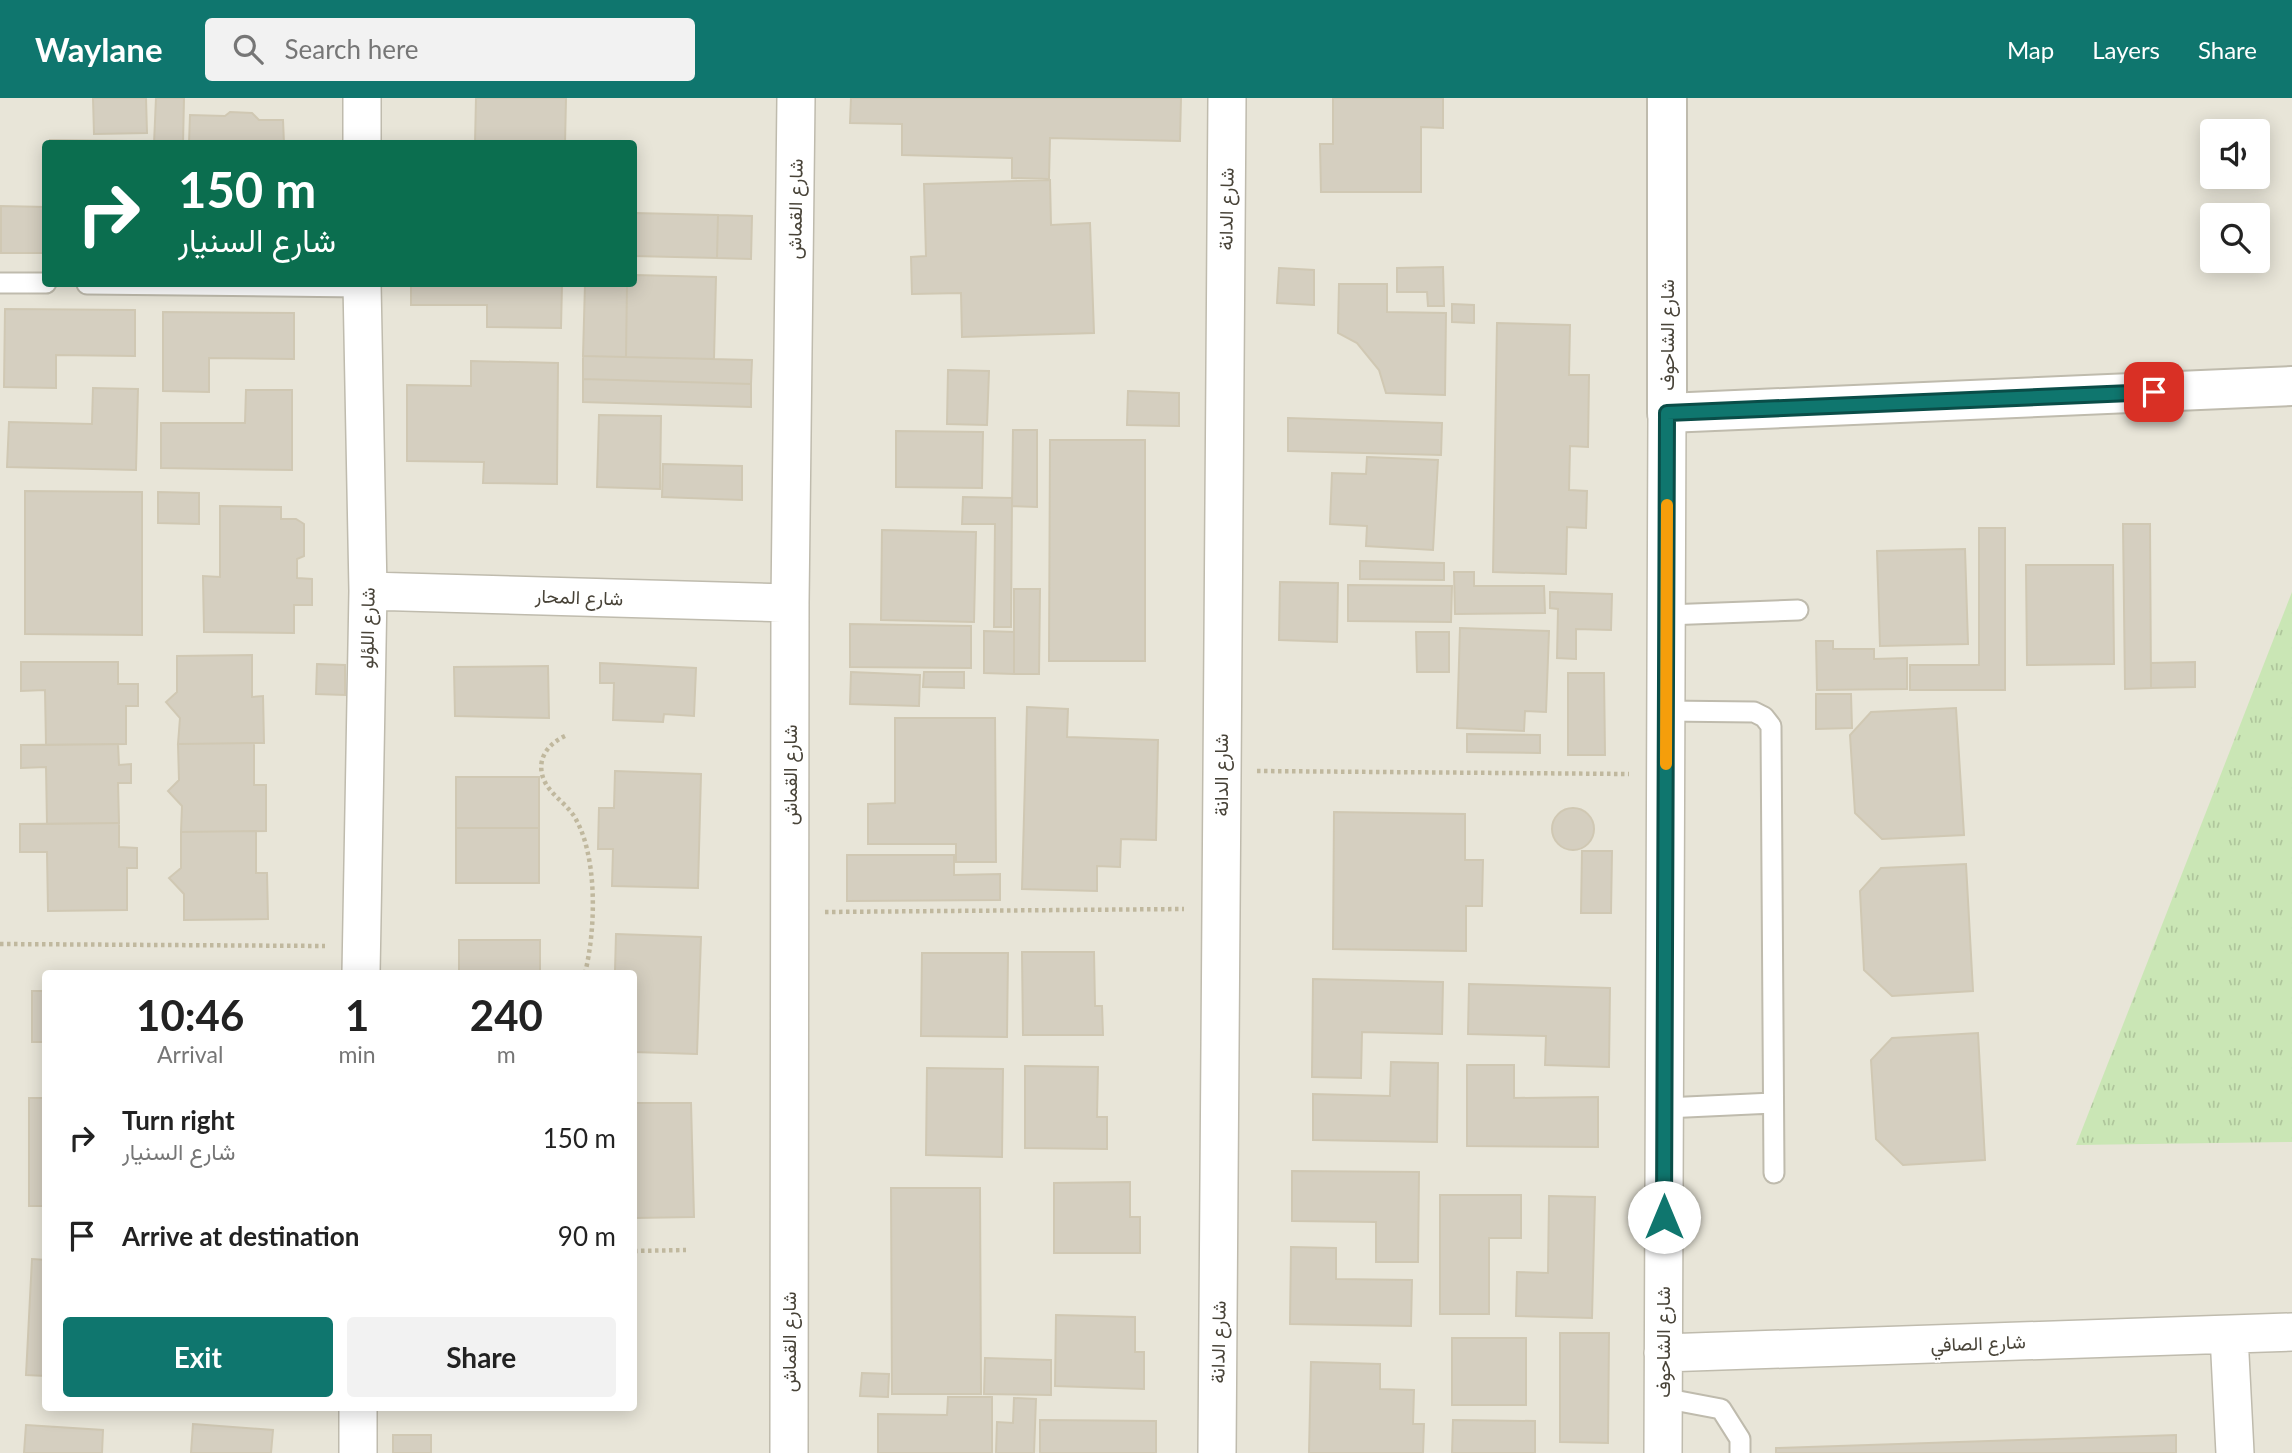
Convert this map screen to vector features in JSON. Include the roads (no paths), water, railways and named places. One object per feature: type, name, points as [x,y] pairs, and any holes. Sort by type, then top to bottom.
[{"type":"street","points":[[362,98],[362,140]]},
{"type":"street","name":"شارع القماش","points":[[789,1453],[790,603],[796,98]]},
{"type":"street","name":"شارع الدانة","points":[[1217,1453],[1227,98]]},
{"type":"street","name":"شارع الشاحوف","points":[[1663,1453],[1667,98]]},
{"type":"street","name":"شارع اللؤلو","points":[[361,960],[368,591],[362,287]]},
{"type":"street","points":[[1667,413],[2292,386]]},
{"type":"street","name":"شارع المحار","points":[[368,591],[790,603]]},
{"type":"street","name":"شارع الصافي","points":[[1663,1353],[2292,1332]]},
{"type":"street","points":[[2228,1335],[2235,1453]]},
{"type":"street","points":[[358,1411],[358,1453]]},
{"type":"lane","points":[[0,282],[42,283]]},
{"type":"lane","points":[[1667,615],[1798,610]]},
{"type":"lane","points":[[1666,711],[1754,712],[1764,717],[1771,726],[1774,1172]]},
{"type":"lane","points":[[1665,1108],[1773,1103]]},
{"type":"lane","points":[[1663,1398],[1721,1409],[1740,1439],[1740,1453]]}]
